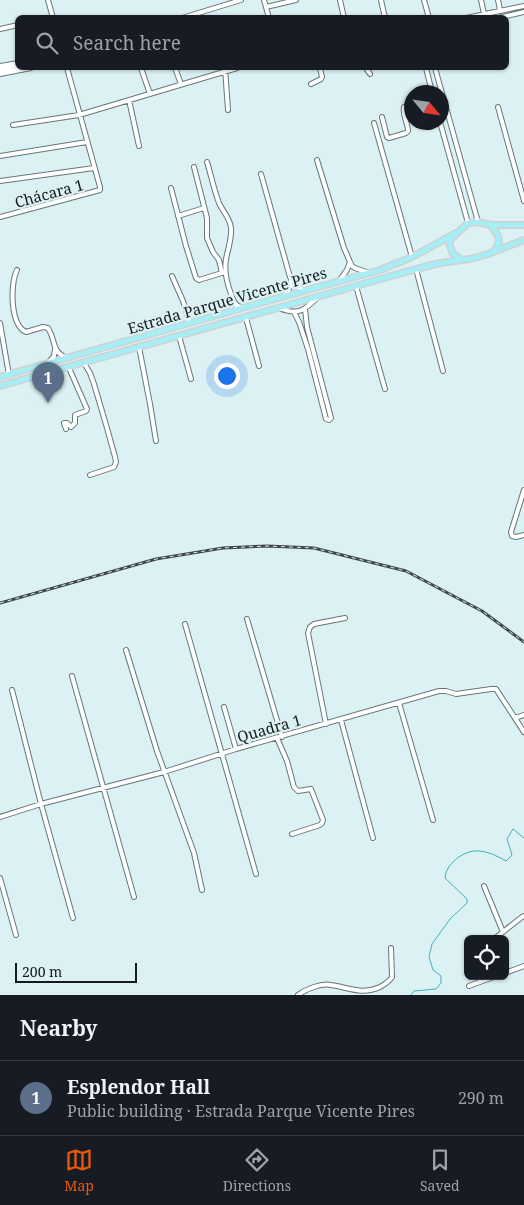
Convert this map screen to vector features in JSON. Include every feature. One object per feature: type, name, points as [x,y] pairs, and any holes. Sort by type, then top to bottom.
[{"type":"main road","points":[[524,225],[468,223],[452,238],[450,249],[453,254],[462,260],[493,253],[524,240]]},
{"type":"main road","points":[[490,225],[497,233],[499,242],[493,253]]},
{"type":"main road","name":"Estrada Parque Vicente Pires","points":[[0,377],[392,266],[456,233]]},
{"type":"main road","name":"Estrada Parque Vicente Pires","points":[[0,386],[440,263],[462,260]]},
{"type":"main road","points":[[171,329],[179,336],[182,332],[181,326]]},
{"type":"street","points":[[48,0],[52,15]]},
{"type":"street","points":[[218,0],[220,6]]},
{"type":"street","points":[[192,15],[241,0]]},
{"type":"street","points":[[264,0],[268,15]]},
{"type":"street","points":[[266,7],[296,0]]},
{"type":"street","points":[[340,0],[343,15]]},
{"type":"street","points":[[381,0],[384,15]]},
{"type":"street","points":[[424,0],[428,15]]},
{"type":"street","points":[[481,0],[485,15]]},
{"type":"street","points":[[498,0],[500,10]]},
{"type":"street","points":[[488,15],[500,10],[524,6]]},
{"type":"street","points":[[509,15],[524,12]]},
{"type":"street","points":[[0,29],[15,26]]},
{"type":"street","points":[[0,66],[15,64]]},
{"type":"street","points":[[0,72],[15,68]]},
{"type":"street","points":[[0,72],[16,70]]},
{"type":"street","points":[[0,181],[94,168],[67,70]]},
{"type":"street","points":[[142,70],[150,94]]},
{"type":"street","points":[[176,70],[181,84]]},
{"type":"street","points":[[13,125],[80,115],[223,70]]},
{"type":"street","points":[[226,70],[228,110]]},
{"type":"street","points":[[311,84],[321,79],[320,70]]},
{"type":"street","points":[[367,70],[370,74]]},
{"type":"street","points":[[426,70],[430,85]]},
{"type":"street","points":[[436,70],[478,222]]},
{"type":"street","points":[[129,100],[139,146]]},
{"type":"street","points":[[498,108],[524,201]]},
{"type":"street","points":[[382,117],[387,137],[389,138],[406,134],[408,130]]},
{"type":"street","points":[[374,124],[412,257]]},
{"type":"street","points":[[442,130],[468,223]]},
{"type":"street","points":[[0,156],[87,142]]},
{"type":"street","points":[[317,160],[350,262],[352,266],[369,273]]},
{"type":"street","points":[[207,162],[219,203],[231,227],[224,272]]},
{"type":"street","points":[[194,167],[208,224],[207,238],[219,260],[234,300],[238,307],[242,308]]},
{"type":"street","name":"Chácara 1","points":[[0,217],[100,190],[94,168]]},
{"type":"street","points":[[261,174],[290,277],[294,285],[304,291]]},
{"type":"street","points":[[171,188],[196,278],[199,280],[224,272]]},
{"type":"street","points":[[178,216],[204,208]]},
{"type":"street","points":[[339,281],[350,262]]},
{"type":"street","points":[[17,270],[13,283],[13,296],[19,328],[26,332],[43,327],[48,328],[52,335],[55,349],[54,356],[48,363]]},
{"type":"street","points":[[416,270],[443,371]]},
{"type":"street","points":[[172,276],[190,323]]},
{"type":"street","points":[[284,296],[290,287],[290,277]]},
{"type":"street","points":[[356,286],[385,389]]},
{"type":"street","points":[[279,308],[294,312],[305,309],[318,297]]},
{"type":"street","points":[[229,313],[233,307],[234,300]]},
{"type":"street","points":[[305,309],[310,348],[331,418],[329,420],[326,419],[318,378]]},
{"type":"street","points":[[294,312],[310,348]]},
{"type":"street","points":[[246,318],[259,366]]},
{"type":"street","points":[[0,323],[9,375]]},
{"type":"street","points":[[302,329],[307,327]]},
{"type":"street","points":[[179,336],[191,379]]},
{"type":"street","points":[[139,347],[156,441]]},
{"type":"street","points":[[55,349],[67,358]]},
{"type":"street","points":[[84,363],[94,384],[116,462],[111,468],[90,475]]},
{"type":"street","points":[[66,429],[64,423],[67,422],[71,427],[75,423],[74,415],[87,409],[69,368]]},
{"type":"street","points":[[524,490],[511,532],[514,536],[524,536]]},
{"type":"street","points":[[326,724],[308,633],[310,626],[314,624],[345,618]]},
{"type":"street","points":[[247,620],[294,787],[298,790],[311,789],[322,820],[320,825],[292,834]]},
{"type":"street","points":[[185,624],[256,874]]},
{"type":"street","points":[[126,650],[164,772],[194,853],[202,890]]},
{"type":"street","points":[[72,676],[134,897]]},
{"type":"street","name":"Quadra 1","points":[[0,818],[41,804],[164,772],[236,749],[439,691],[456,694],[494,688],[498,690],[524,732]]},
{"type":"street","points":[[12,690],[73,918]]},
{"type":"street","points":[[399,703],[433,820]]},
{"type":"street","points":[[224,707],[236,749]]},
{"type":"street","points":[[515,718],[524,715]]},
{"type":"street","points":[[341,720],[373,838]]},
{"type":"street","points":[[0,878],[16,935]]},
{"type":"street","points":[[484,886],[503,932]]},
{"type":"street","points":[[499,935],[524,916]]},
{"type":"street","points":[[298,995],[309,989],[328,985],[365,992],[374,990],[392,977],[391,948]]},
{"type":"street","points":[[509,972],[524,966]]},
{"type":"street","points":[[469,986],[485,980]]},
{"type":"waterway","points":[[411,995],[414,991],[436,989],[441,983],[441,976],[433,970],[429,957],[432,944],[450,919],[467,903],[467,899],[445,878],[448,868],[460,856],[475,851],[487,852],[506,861],[512,855],[507,839],[513,829],[524,838]]},
{"type":"railway","points":[[0,603],[156,559],[223,548],[267,546],[314,548],[406,571],[482,611],[524,642]]},
{"type":"place","name":"Esplendor Hall","points":[[48,403]]}]
